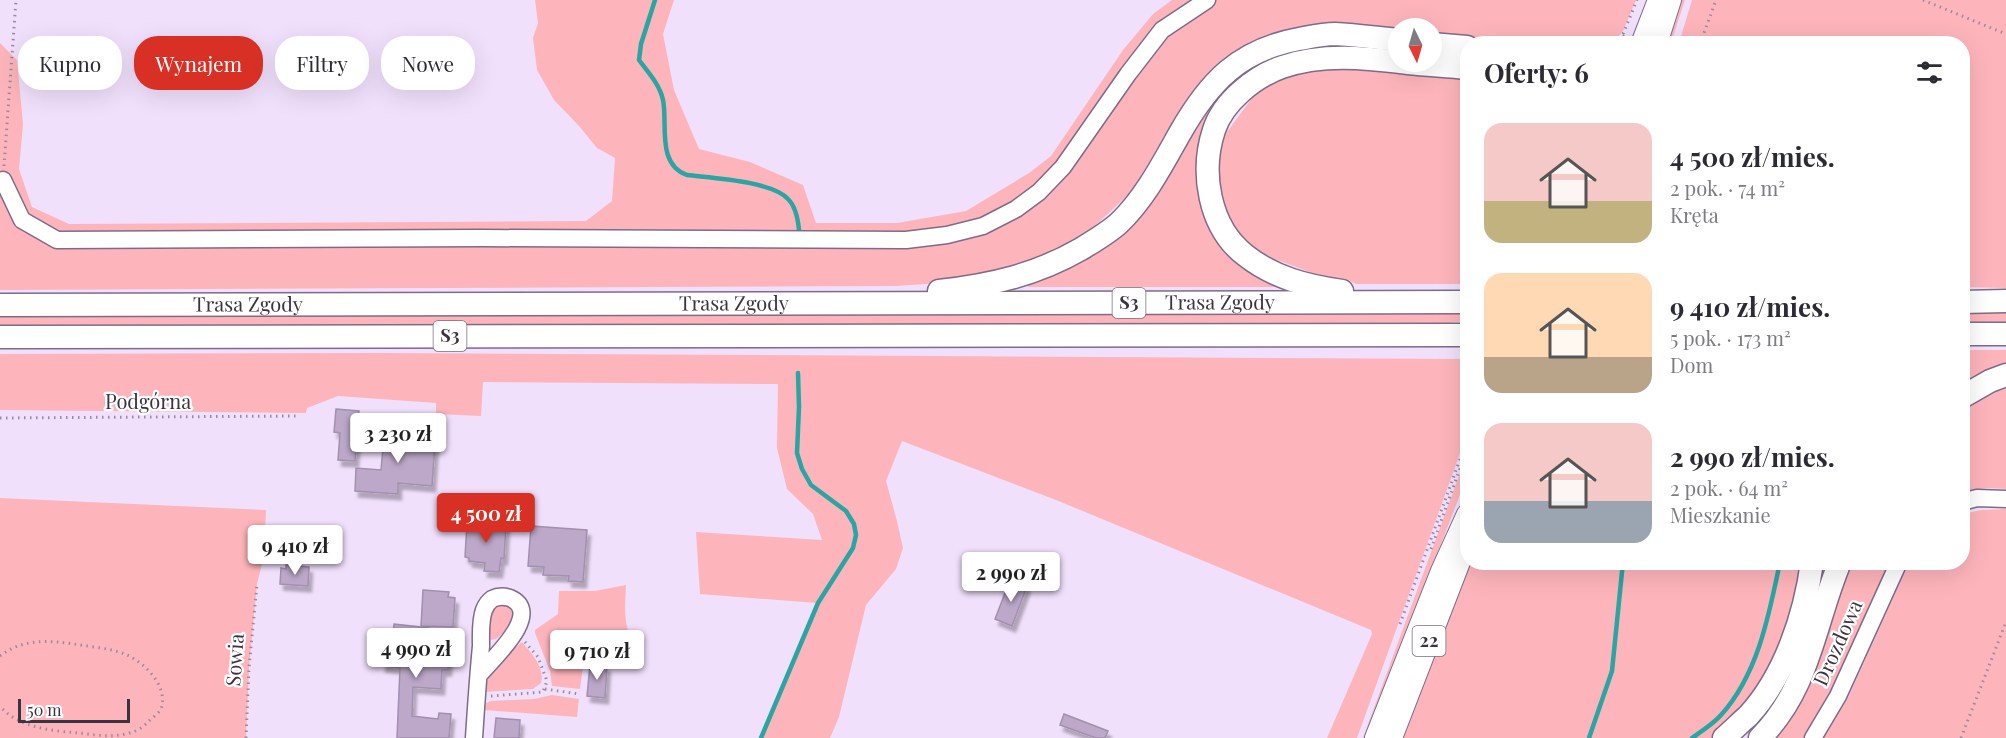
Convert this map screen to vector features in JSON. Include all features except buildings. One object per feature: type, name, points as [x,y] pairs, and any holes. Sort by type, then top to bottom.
[{"type":"highway","points":[[843,303],[962,289],[1009,280],[1050,266],[1097,240],[1119,223],[1147,190],[1197,103],[1221,77],[1244,58],[1275,43],[1333,34],[1388,39]]},
{"type":"highway","points":[[1442,45],[1460,46]]},
{"type":"highway","points":[[1416,302],[1309,286],[1285,279],[1244,255],[1223,230],[1215,214],[1208,178],[1209,154],[1214,129],[1227,108],[1242,91],[1280,68],[1317,58],[1352,57],[1460,67]]},
{"type":"highway","name":"Trasa Zgody","points":[[0,305],[1460,302]]},
{"type":"highway","points":[[1970,302],[2006,302]]},
{"type":"highway","points":[[1970,334],[2006,334]]},
{"type":"highway","name":"Trasa Zgody","points":[[0,337],[1460,335]]},
{"type":"highway","points":[[1970,392],[2006,375]]},
{"type":"highway","points":[[1724,738],[1749,714],[1769,687],[1784,659],[1802,608],[1810,570]]},
{"type":"highway","points":[[1760,738],[1774,724],[1798,685],[1837,570]]},
{"type":"main road","points":[[1644,36],[1658,0]]},
{"type":"main road","points":[[1660,36],[1671,0]]},
{"type":"main road","name":"22","points":[[1375,738],[1440,571],[1460,529]]},
{"type":"main road","name":"22","points":[[1392,738],[1460,562]]},
{"type":"street","points":[[3,180],[22,220],[57,240],[505,238],[906,240],[947,235],[983,226],[1016,209],[1039,192],[1063,167],[1162,30],[1207,0]]},
{"type":"street","points":[[1970,500],[2006,499]]},
{"type":"street","name":"Drozdowa","points":[[1813,738],[1838,696],[1895,570]]},
{"type":"street","points":[[474,738],[478,675],[483,613],[489,601],[501,596],[507,597],[517,604],[521,615],[516,632],[478,675]]},
{"type":"path","points":[[3,180],[16,0]]},
{"type":"path","points":[[1623,34],[1637,0]]},
{"type":"path","points":[[1703,36],[1716,0]]},
{"type":"path","points":[[1923,0],[2006,34]]},
{"type":"path","name":"Podgórna","points":[[0,418],[296,416]]},
{"type":"path","points":[[1400,625],[1460,459]]},
{"type":"path","name":"Sowia","points":[[246,738],[249,669],[257,584]]},
{"type":"path","points":[[1961,738],[2006,622]]},
{"type":"path","points":[[477,697],[543,692],[547,681],[538,657],[516,632]]},
{"type":"path","points":[[0,656],[11,648],[30,641],[59,642],[126,654],[151,674],[158,683],[162,699],[160,710],[143,726],[131,733],[108,736],[51,731],[22,722],[6,713],[0,706]]},
{"type":"path","points":[[545,688],[579,694]]},
{"type":"shaded area","points":[[535,0],[674,0],[663,34],[674,90],[699,149],[750,162],[803,185],[816,223],[897,223],[966,211],[1029,173],[1051,156],[1123,50],[1153,14],[1172,0],[1636,0],[1619,36],[1460,36],[1460,40],[1442,38],[1442,18],[1388,18],[1388,35],[1242,51],[1170,138],[1130,193],[1081,239],[1030,265],[970,281],[896,286],[0,290],[0,43],[17,60],[18,90],[23,124],[19,169],[32,207],[69,224],[586,221],[612,201],[615,158],[597,148],[554,100],[537,70],[533,38],[538,23]]},
{"type":"shaded area","points":[[1677,0],[1685,0],[1673,36],[1666,36]]},
{"type":"shaded area","points":[[1692,0],[2006,0],[2006,288],[1970,287],[1970,36],[1681,36]]},
{"type":"shaded area","points":[[1326,43],[1388,46],[1388,49],[1252,73],[1199,188],[1277,287],[1028,287],[1029,283],[1093,257],[1156,195],[1188,136],[1225,86],[1252,65],[1273,55]]},
{"type":"shaded area","points":[[1368,66],[1388,68],[1388,72],[1422,72],[1460,76],[1460,284],[1356,284],[1350,281],[1331,280],[1256,252],[1223,214],[1214,173],[1221,140],[1252,98],[1277,79],[1314,69]]},
{"type":"shaded area","points":[[1970,310],[2006,310],[2006,324],[1970,324]]},
{"type":"shaded area","points":[[1460,312],[1460,322],[1432,325],[0,328],[0,313]]},
{"type":"shaded area","points":[[1970,350],[2006,350],[2006,363],[1970,381]]},
{"type":"shaded area","points":[[383,353],[1460,359],[1460,453],[1357,738],[1327,738],[1372,634],[1371,630],[1056,500],[902,441],[886,481],[903,548],[896,569],[866,605],[839,717],[830,738],[761,738],[817,603],[700,594],[696,532],[822,540],[813,514],[787,489],[777,448],[778,384],[483,382],[481,416],[436,414],[436,403],[338,396],[307,408],[306,413],[0,410],[0,354]]},
{"type":"shaded area","points":[[2006,384],[2006,489],[1987,488],[1970,491],[1970,402]]},
{"type":"shaded area","points":[[1460,473],[1460,494],[1367,738],[1363,738]]},
{"type":"shaded area","points":[[0,498],[266,510],[264,556],[257,584],[249,668],[246,738],[0,738]]},
{"type":"shaded area","points":[[2006,509],[2006,738],[1822,738],[1848,698],[1906,570],[1970,570],[1970,512]]},
{"type":"shaded area","points":[[1464,570],[1801,570],[1785,628],[1758,689],[1730,725],[1711,738],[1402,738]]},
{"type":"shaded area","points":[[1845,570],[1886,570],[1830,695],[1803,738],[1771,738]]},
{"type":"shaded area","points":[[626,585],[627,627],[639,649],[585,651],[580,689],[552,686],[550,671],[535,630],[558,614],[559,591],[595,591]]},
{"type":"shaded area","points":[[502,602],[515,609],[512,625],[496,639],[490,640],[488,636],[490,616],[497,605]]},
{"type":"shaded area","points":[[522,642],[539,666],[541,683],[533,689],[483,692],[493,667]]},
{"type":"shaded area","points":[[552,695],[579,699],[577,717],[484,710],[486,703],[491,701],[534,699]]},
{"type":"waterway","points":[[655,0],[641,44],[639,60],[653,79],[663,100],[665,142],[671,162],[677,170],[687,175],[740,181],[780,193],[793,206],[799,230]]},
{"type":"waterway","points":[[761,738],[818,603],[853,548],[856,535],[854,524],[846,511],[811,485],[802,469],[797,453],[798,373]]},
{"type":"waterway","points":[[1589,738],[1612,671],[1622,570]]},
{"type":"waterway","points":[[1692,738],[1721,715],[1734,699],[1744,681],[1760,643],[1778,570]]}]
